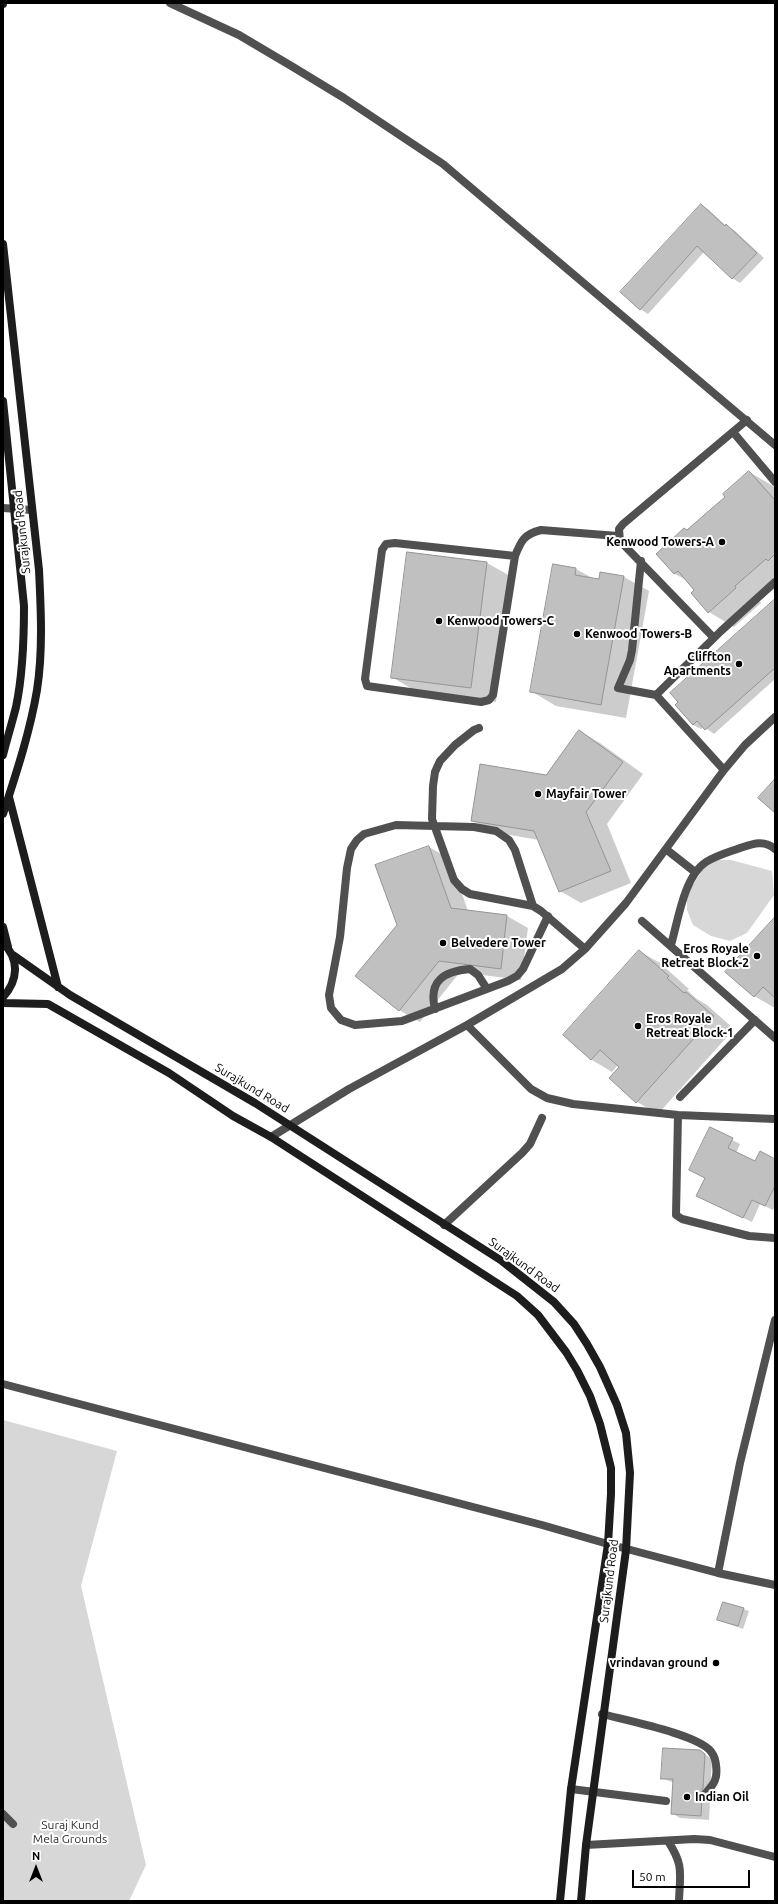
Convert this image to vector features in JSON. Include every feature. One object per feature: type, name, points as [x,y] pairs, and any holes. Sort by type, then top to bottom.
[{"type":"main road","name":"Surajkund Road","points":[[3,244],[41,604],[37,690],[21,760],[3,814]]},
{"type":"main road","name":"Surajkund Road","points":[[3,401],[23,584],[24,639],[16,706],[3,755]]},
{"type":"main road","points":[[9,797],[58,987]]},
{"type":"main road","points":[[3,927],[5,945],[13,955],[15,976],[11,988],[3,997]]},
{"type":"main road","name":"Surajkund Road","points":[[13,955],[70,995],[191,1064],[291,1126],[532,1283],[554,1302],[574,1324],[588,1344],[617,1405],[627,1439],[630,1473],[626,1550],[602,1714],[586,1845],[581,1901]]},
{"type":"main road","name":"Surajkund Road","points":[[3,1003],[48,1004],[169,1073],[233,1116],[270,1137],[511,1292],[538,1315],[566,1352],[590,1396],[600,1424],[611,1468],[612,1494],[608,1544],[571,1789],[560,1901]]},
{"type":"street","points":[[170,3],[239,36],[293,67],[344,98],[443,164],[619,315],[747,420],[775,445]]},
{"type":"street","points":[[714,638],[620,541],[618,536],[619,529],[623,524],[747,420]]},
{"type":"street","points":[[733,432],[775,482]]},
{"type":"street","points":[[3,508],[32,510]]},
{"type":"street","points":[[515,556],[395,543],[386,544],[382,550],[365,680],[367,686],[481,702],[489,700],[492,695],[515,556],[521,541],[533,532],[541,530],[618,536]]},
{"type":"street","points":[[641,561],[632,650],[630,660],[618,688],[656,695],[724,770]]},
{"type":"street","points":[[656,695],[714,638],[775,582]]},
{"type":"street","points":[[270,1137],[291,1126],[349,1089],[467,1025],[562,969],[585,949],[626,903],[667,850],[724,770],[745,745],[775,717]]},
{"type":"street","points":[[479,728],[474,730],[455,745],[440,761],[433,786],[432,819],[454,880],[462,889],[470,894],[533,906],[548,916],[585,949]]},
{"type":"street","points":[[533,906],[515,850],[509,840],[496,831],[474,827],[414,824],[396,825],[364,834],[357,840],[351,849],[347,868],[340,937],[328,994],[331,1008],[340,1020],[355,1025],[402,1021],[508,981],[523,969],[548,916]]},
{"type":"street","points":[[671,945],[688,885],[695,872],[705,863],[716,857],[756,843],[765,843],[775,849]]},
{"type":"street","points":[[667,850],[695,872]]},
{"type":"street","points":[[642,920],[775,1038]]},
{"type":"street","points":[[434,1009],[432,998],[434,988],[439,980],[446,974],[470,969],[478,975],[487,989]]},
{"type":"street","points":[[680,1097],[755,1020]]},
{"type":"street","points":[[467,1025],[531,1089],[547,1098],[573,1104],[678,1115],[775,1120]]},
{"type":"street","points":[[678,1115],[676,1215],[682,1219],[749,1236],[775,1238]]},
{"type":"street","points":[[444,1225],[522,1153],[530,1144],[542,1118]]},
{"type":"street","points":[[718,1573],[740,1462],[775,1320]]},
{"type":"street","points":[[3,1384],[542,1524],[626,1550],[718,1573],[775,1585]]},
{"type":"street","points":[[602,1714],[681,1735],[704,1744],[713,1753],[716,1764],[716,1779],[706,1792]]},
{"type":"street","points":[[571,1789],[666,1801]]},
{"type":"street","points":[[3,1814],[13,1824]]},
{"type":"street","points":[[586,1845],[694,1839],[710,1840],[775,1857]]},
{"type":"street","points":[[668,1841],[681,1865],[679,1901]]},
{"type":"green space","points":[[716,860],[731,860],[772,871],[774,895],[747,933],[730,941],[711,936],[693,925],[687,910],[687,894],[705,866]]},
{"type":"green space","name":"Suraj Kund Mela Grounds","points":[[3,1420],[117,1451],[81,1586],[146,1865],[129,1901],[3,1901]]},
{"type":"building","points":[[701,204],[725,226],[726,224],[757,253],[732,279],[697,246],[640,310],[620,292]]},
{"type":"building","name":"Kenwood Towers-A","points":[[749,471],[775,500],[775,554],[768,561],[766,559],[735,586],[736,588],[708,613],[691,593],[694,590],[678,571],[674,574],[656,554],[684,528],[687,530],[725,497],[723,494]]},
{"type":"building","name":"Kenwood Towers-C","points":[[407,552],[487,562],[471,688],[391,678]]},
{"type":"building","name":"Kenwood Towers-B","points":[[553,564],[576,568],[575,575],[599,579],[600,572],[624,576],[601,705],[530,692]]},
{"type":"building","name":"Cliffton Apartments","points":[[775,599],[775,668],[705,730],[697,721],[693,725],[675,705],[678,702],[670,693]]},
{"type":"building","name":"Mayfair Tower","points":[[579,730],[623,762],[586,812],[611,871],[559,892],[534,831],[471,821],[480,764],[546,775]]},
{"type":"building","points":[[775,779],[775,813],[758,798]]},
{"type":"building","name":"Belvedere Tower","points":[[429,846],[451,908],[507,915],[501,969],[439,961],[399,1011],[355,976],[397,925],[375,865]]},
{"type":"building","name":"Eros Royale Retreat Block-2","points":[[775,917],[775,998],[763,987],[754,997],[725,972]]},
{"type":"building","name":"Eros Royale Retreat Block-1","points":[[639,950],[669,976],[667,978],[684,993],[686,992],[714,1016],[636,1103],[609,1078],[619,1067],[600,1050],[591,1060],[563,1035]]},
{"type":"building","points":[[710,1127],[733,1138],[728,1148],[755,1161],[760,1151],[775,1159],[775,1186],[765,1206],[752,1200],[743,1218],[696,1196],[705,1178],[689,1170]]},
{"type":"building","points":[[723,1602],[744,1608],[738,1626],[717,1620]]},
{"type":"building","name":"Indian Oil","points":[[663,1748],[700,1750],[705,1754],[703,1788],[701,1793],[701,1816],[671,1814],[673,1779],[661,1779]]},
{"type":"place","name":"Kenwood Towers-A","points":[[722,542]]},
{"type":"place","name":"Kenwood Towers-C","points":[[439,621]]},
{"type":"place","name":"Kenwood Towers-B","points":[[577,634]]},
{"type":"place","name":"Cliffton Apartments","points":[[739,664]]},
{"type":"place","name":"Mayfair Tower","points":[[538,794]]},
{"type":"place","name":"Belvedere Tower","points":[[443,943]]},
{"type":"place","name":"Eros Royale Retreat Block-2","points":[[757,956]]},
{"type":"place","name":"Eros Royale Retreat Block-1","points":[[638,1026]]},
{"type":"place","name":"vrindavan ground","points":[[716,1663]]},
{"type":"place","name":"Indian Oil","points":[[687,1797]]}]
